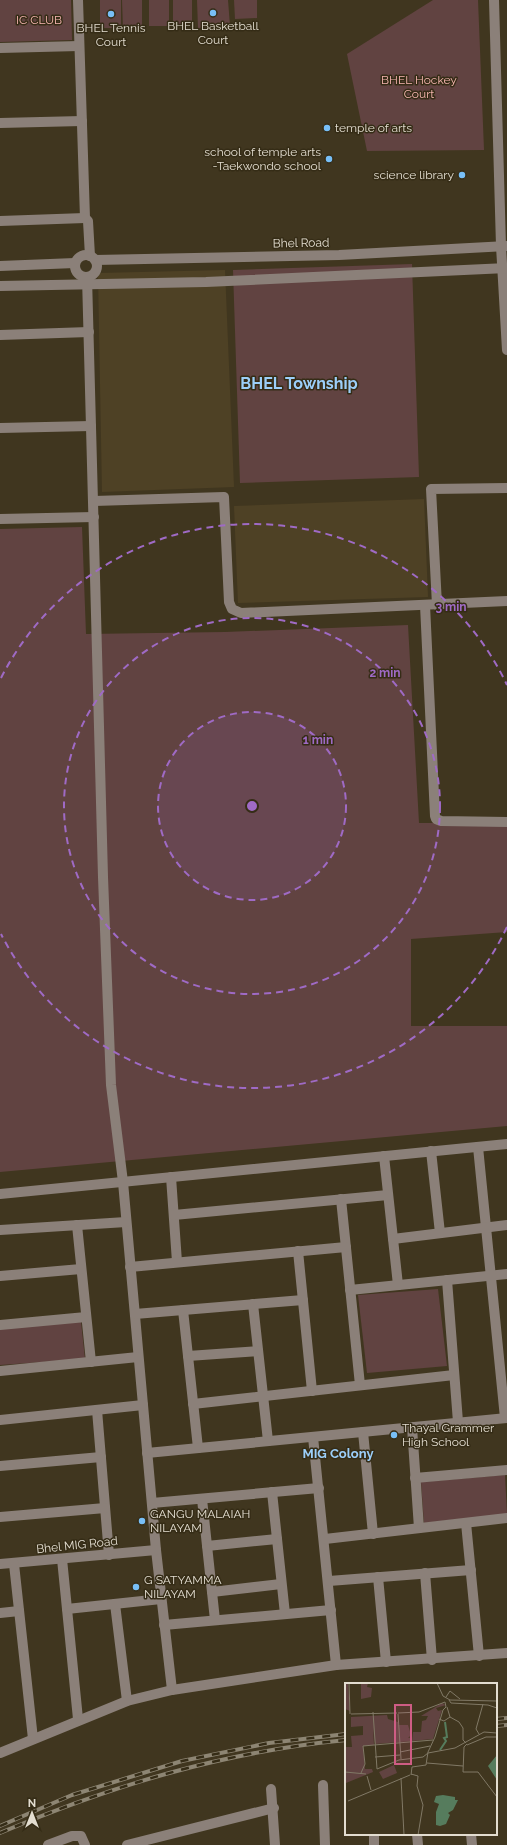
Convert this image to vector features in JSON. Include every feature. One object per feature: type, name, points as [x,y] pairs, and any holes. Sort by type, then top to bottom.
[{"type":"street","points":[[78,0],[85,218],[88,221],[86,259],[77,273],[87,280]]},
{"type":"street","points":[[494,0],[507,350]]},
{"type":"street","points":[[0,48],[79,46]]},
{"type":"street","points":[[0,123],[82,121]]},
{"type":"street","points":[[0,221],[85,218]]},
{"type":"street","name":"Bhel Road","points":[[0,266],[86,259],[339,255],[504,246]]},
{"type":"street","points":[[86,259],[96,271],[87,280],[103,877],[111,1077],[123,1182],[156,1550],[172,1690]]},
{"type":"street","points":[[0,286],[87,280],[212,281],[505,268]]},
{"type":"street","points":[[0,335],[88,332]]},
{"type":"street","points":[[0,428],[91,426]]},
{"type":"street","points":[[437,604],[432,489],[507,488]]},
{"type":"street","points":[[94,501],[224,497],[229,602],[232,609],[240,613],[507,601]]},
{"type":"street","points":[[0,519],[94,517]]},
{"type":"street","points":[[425,605],[436,819],[507,822]]},
{"type":"street","points":[[0,1194],[507,1144]]},
{"type":"street","points":[[147,1453],[506,1418],[504,1371],[486,1228],[478,1147]]},
{"type":"street","points":[[431,1151],[440,1233]]},
{"type":"street","points":[[384,1156],[398,1285]]},
{"type":"street","points":[[171,1177],[178,1262]]},
{"type":"street","points":[[174,1215],[388,1195]]},
{"type":"street","points":[[341,1199],[360,1385]]},
{"type":"street","points":[[0,1230],[126,1222]]},
{"type":"street","points":[[77,1225],[91,1362]]},
{"type":"street","points":[[393,1239],[507,1225]]},
{"type":"street","points":[[130,1267],[346,1247]]},
{"type":"street","points":[[298,1251],[312,1391]]},
{"type":"street","points":[[0,1276],[81,1269]]},
{"type":"street","points":[[350,1290],[507,1274]]},
{"type":"street","points":[[447,1280],[458,1422]]},
{"type":"street","points":[[135,1314],[303,1300]]},
{"type":"street","points":[[253,1304],[268,1441]]},
{"type":"street","points":[[183,1310],[198,1448]]},
{"type":"street","points":[[0,1325],[86,1317]]},
{"type":"street","points":[[188,1356],[258,1351]]},
{"type":"street","points":[[0,1371],[138,1357]]},
{"type":"street","points":[[193,1404],[454,1375]]},
{"type":"street","points":[[0,1420],[143,1405]]},
{"type":"street","points":[[97,1410],[109,1554]]},
{"type":"street","points":[[412,1427],[419,1528]]},
{"type":"street","points":[[363,1432],[373,1534]]},
{"type":"street","points":[[313,1437],[325,1539],[336,1665]]},
{"type":"street","points":[[0,1466],[101,1457]]},
{"type":"street","points":[[415,1478],[507,1470]]},
{"type":"street","points":[[152,1503],[319,1488]]},
{"type":"street","points":[[272,1492],[285,1614]]},
{"type":"street","points":[[202,1499],[216,1620]]},
{"type":"street","points":[[0,1517],[105,1508]]},
{"type":"street","points":[[325,1539],[507,1518]]},
{"type":"street","points":[[466,1523],[479,1656]]},
{"type":"street","points":[[207,1546],[277,1539]]},
{"type":"street","name":"Bhel MIG Road","points":[[0,1564],[14,1564],[156,1550]]},
{"type":"street","points":[[62,1559],[78,1719]]},
{"type":"street","points":[[14,1564],[33,1739]]},
{"type":"street","points":[[329,1581],[471,1570]]},
{"type":"street","points":[[425,1573],[432,1660]]},
{"type":"street","points":[[378,1577],[386,1662]]},
{"type":"street","points":[[212,1592],[282,1584]]},
{"type":"street","points":[[67,1610],[161,1599]]},
{"type":"street","points":[[115,1604],[127,1701]]},
{"type":"street","points":[[164,1625],[331,1610]]},
{"type":"street","points":[[0,1613],[19,1611]]},
{"type":"street","points":[[0,1753],[78,1719],[127,1701],[172,1690],[336,1665],[432,1660],[507,1653]]},
{"type":"street","points":[[323,1785],[325,1845]]},
{"type":"street","points":[[271,1789],[274,1808],[275,1845]]},
{"type":"street","points":[[127,1845],[274,1808]]},
{"type":"street","points":[[417,1835],[418,1845]]},
{"type":"street","points":[[471,1835],[472,1845]]},
{"type":"street","points":[[48,1845],[72,1836],[81,1836],[85,1845]]},
{"type":"shaded area","points":[[225,270],[234,487],[102,492],[98,273]]},
{"type":"shaded area","points":[[424,499],[428,597],[238,603],[234,506]]},
{"type":"green space","name":"IC CLUB","points":[[0,0],[71,0],[72,40],[0,42]]},
{"type":"green space","name":"BHEL Tennis Court","points":[[100,0],[121,0],[121,28],[100,28]]},
{"type":"green space","name":"BHEL Tennis Court","points":[[122,0],[142,0],[142,27],[123,28]]},
{"type":"green space","name":"BHEL Tennis Court","points":[[149,0],[169,0],[169,26],[149,26]]},
{"type":"green space","name":"BHEL Tennis Court","points":[[173,0],[192,0],[192,26],[173,26]]},
{"type":"green space","name":"BHEL Basketball Court","points":[[197,0],[228,0],[230,26],[198,28]]},
{"type":"green space","points":[[234,0],[257,0],[257,18],[235,19]]},
{"type":"green space","name":"BHEL Hockey Court","points":[[433,0],[478,0],[484,150],[367,151],[347,54]]},
{"type":"green space","points":[[412,264],[419,477],[240,483],[233,270]]},
{"type":"green space","points":[[82,527],[86,634],[225,632],[408,625],[419,823],[507,823],[507,932],[411,939],[411,1026],[507,1026],[507,1126],[0,1172],[0,529]]},
{"type":"green space","points":[[438,1289],[447,1366],[367,1373],[358,1295]]},
{"type":"green space","points":[[81,1322],[85,1359],[0,1365],[0,1329]]},
{"type":"green space","points":[[505,1475],[507,1514],[424,1523],[421,1482]]},
{"type":"railway","points":[[497,1719],[507,1718]]},
{"type":"railway","points":[[497,1726],[507,1725]]},
{"type":"railway","points":[[0,1826],[72,1795],[182,1761],[269,1743],[345,1734]]},
{"type":"railway","points":[[0,1833],[84,1800],[169,1773],[256,1753],[300,1745],[345,1740]]},
{"type":"place","name":"BHEL Basketball Court","points":[[213,13]]},
{"type":"place","name":"BHEL Tennis Court","points":[[111,14]]},
{"type":"place","name":"temple of arts","points":[[327,128]]},
{"type":"place","name":"school of temple arts -Taekwondo school","points":[[329,159]]},
{"type":"place","name":"science library","points":[[462,175]]},
{"type":"place","name":"Thayal Grammer High School","points":[[394,1435]]},
{"type":"place","name":"GANGU MALAIAH NILAYAM","points":[[142,1521]]},
{"type":"place","name":"G SATYAMMA NILAYAM","points":[[136,1587]]},
{"type":"district","name":"BHEL Township","points":[[299,383]]},
{"type":"district","name":"MIG Colony","points":[[338,1453]]}]
